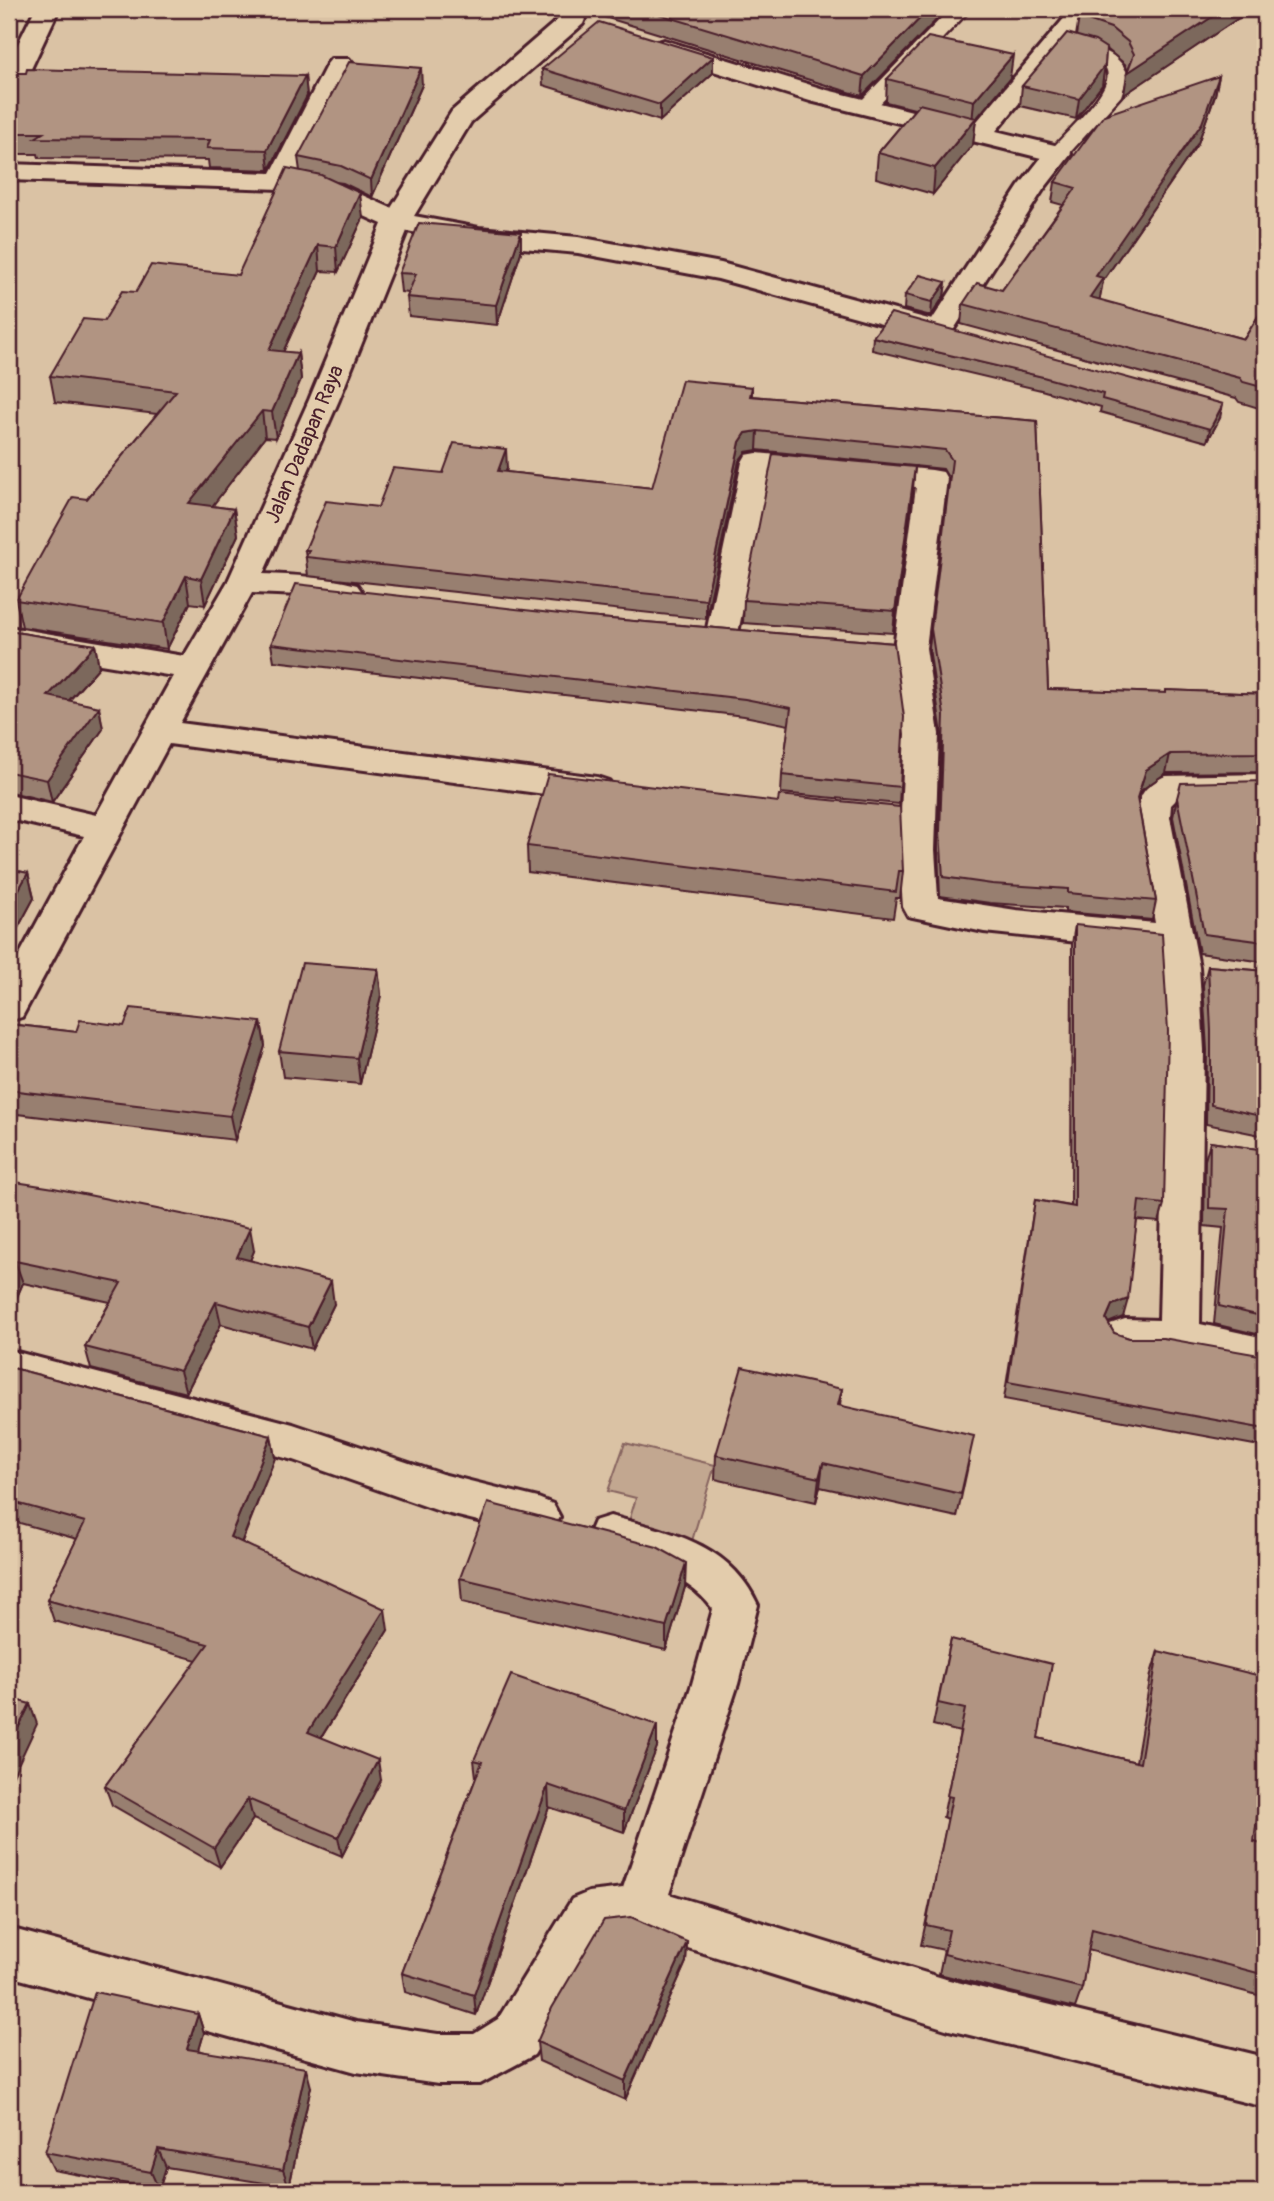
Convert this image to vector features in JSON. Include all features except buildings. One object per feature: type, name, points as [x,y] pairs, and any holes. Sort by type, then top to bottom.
[{"type":"street","points":[[9,88],[47,9]]},
{"type":"street","points":[[981,133],[1086,9]]},
{"type":"street","points":[[576,14],[601,27]]},
{"type":"street","name":"Jalan Dadapan Raya","points":[[9,1007],[228,604],[243,583],[324,400],[397,221],[461,117],[576,14]]},
{"type":"street","points":[[9,172],[280,181],[332,192],[397,221],[479,236],[578,245],[722,271],[951,334],[1032,186],[1058,154],[981,133],[819,96],[640,40]]},
{"type":"street","points":[[280,181],[340,64]]},
{"type":"street","points":[[722,633],[757,462],[932,479],[896,648],[922,734],[905,820],[921,907],[986,921],[1093,928],[1179,954],[1217,970]]},
{"type":"street","points":[[243,583],[301,585],[382,597]]},
{"type":"street","points":[[9,638],[193,668]]},
{"type":"street","points":[[158,731],[630,792]]},
{"type":"street","points":[[1179,1337],[1200,1141],[1185,1050],[1179,954],[1153,817],[1159,794],[1166,788],[1265,786]]},
{"type":"street","points":[[9,807],[105,829]]},
{"type":"street","points":[[1125,1336],[1179,1337],[1265,1356]]},
{"type":"street","points":[[9,1367],[293,1442],[442,1493],[668,1551],[716,1578],[737,1605],[715,1684],[640,1909]]},
{"type":"street","points":[[9,1952],[356,2047],[438,2059],[480,2059],[516,2037],[589,1916],[640,1909],[949,2005],[1265,2082]]},
{"type":"lane","points":[[867,106],[957,13]]},
{"type":"lane","points":[[1055,43],[1097,54],[1114,64],[1118,75],[1114,92],[1058,154]]},
{"type":"shaded area","points":[[625,1443],[715,1465],[691,1544],[627,1528],[636,1498],[608,1491]]}]
